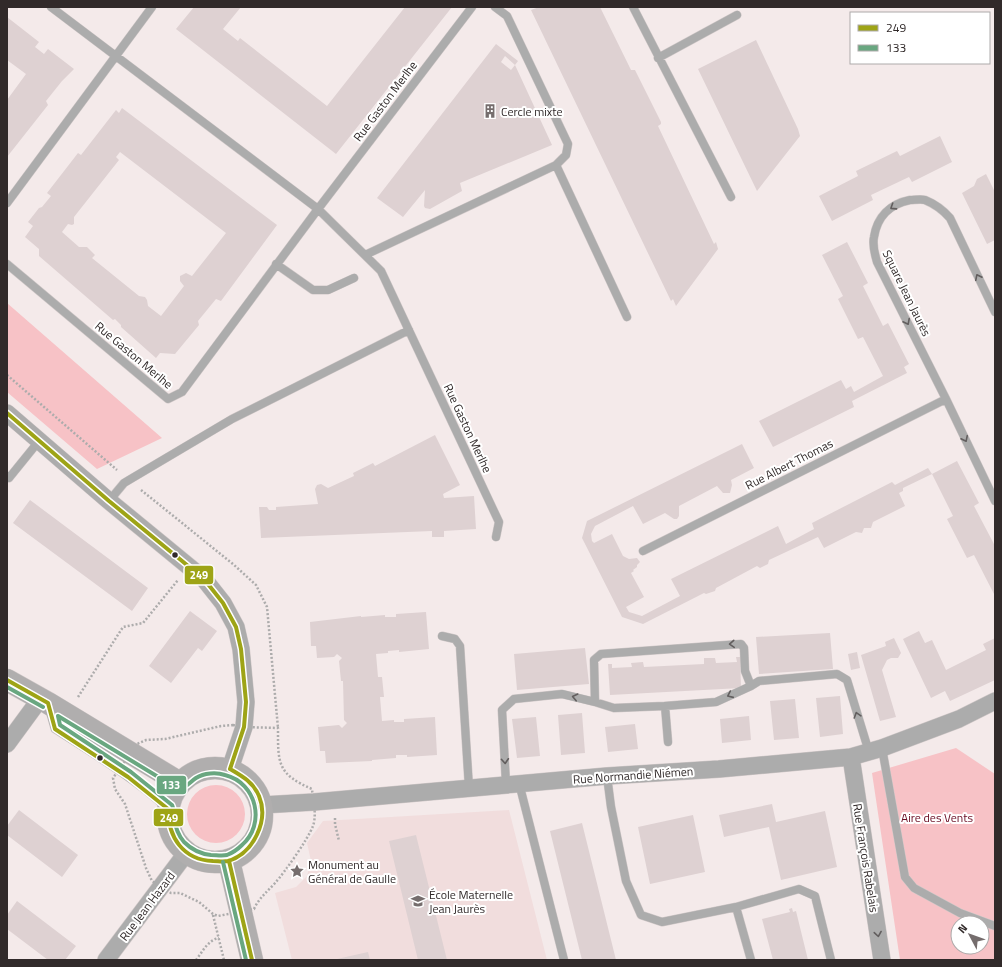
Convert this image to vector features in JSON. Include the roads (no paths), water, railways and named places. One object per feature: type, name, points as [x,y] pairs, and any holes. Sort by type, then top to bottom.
[{"type":"main road","points":[[7,680],[66,714],[124,761],[180,783]]},
{"type":"main road","points":[[217,767],[230,769],[252,784],[258,795],[262,805],[263,814],[258,836],[243,853],[228,861],[209,861],[197,858],[187,852],[176,840],[169,825],[168,809],[172,795],[180,783],[196,771],[217,767]]},
{"type":"main road","points":[[228,861],[252,960]]},
{"type":"street","points":[[7,413],[109,501],[204,579],[223,603],[236,627],[241,649],[246,702],[244,727],[230,769]]},
{"type":"street","points":[[7,744],[44,701]]},
{"type":"street","name":"Rue Normandie Niémen","points":[[262,805],[314,802],[607,776],[719,769],[851,757],[876,750],[960,719],[995,701]]},
{"type":"street","name":"Rue François Rabelais","points":[[851,757],[882,960]]},
{"type":"street","name":"Rue Jean Hazard","points":[[106,960],[187,852]]},
{"type":"lane","name":"Rue Gaston Merlhe","points":[[51,7],[318,209],[381,271],[499,522],[496,537]]},
{"type":"lane","points":[[7,203],[152,7]]},
{"type":"lane","name":"Rue Gaston Merlhe","points":[[7,264],[168,399],[182,392],[276,264],[472,7]]},
{"type":"lane","points":[[365,255],[556,165],[566,155],[568,144],[507,16],[495,7]]},
{"type":"lane","points":[[633,7],[731,197]]},
{"type":"lane","points":[[658,58],[737,16]]},
{"type":"lane","points":[[556,165],[627,317]]},
{"type":"lane","name":"Square Jean Jaurès","points":[[995,312],[950,218],[943,210],[924,200],[913,200],[901,202],[891,207],[883,214],[874,237],[873,249],[877,262],[995,500]]},
{"type":"lane","points":[[276,264],[313,290],[328,290],[354,278]]},
{"type":"lane","points":[[109,501],[124,483],[232,419],[408,330]]},
{"type":"lane","name":"Rue Albert Thomas","points":[[643,551],[946,399]]},
{"type":"lane","points":[[7,476],[9,478],[39,441]]},
{"type":"lane","points":[[442,636],[455,639],[460,646],[469,788]]},
{"type":"lane","points":[[595,702],[594,660],[600,654],[741,644],[744,648],[745,671],[751,686]]},
{"type":"lane","points":[[564,960],[512,784],[502,710],[514,699],[562,694],[614,708],[665,706],[716,702],[759,681],[837,674],[847,680],[876,750],[905,877],[914,888],[960,913],[995,926]]},
{"type":"lane","points":[[44,701],[55,729],[124,761],[128,776],[150,792],[168,809]]},
{"type":"lane","points":[[665,706],[668,742]]},
{"type":"lane","points":[[607,776],[626,881],[641,914],[662,922],[736,907],[799,889],[815,896],[831,960]]},
{"type":"lane","points":[[736,907],[751,960]]},
{"type":"place","name":"Cercle mixte","points":[[490,111]]},
{"type":"place","name":"Monument au Général de Gaulle","points":[[297,871]]},
{"type":"place","name":"École Maternelle Jean Jaurès","points":[[418,901]]},
{"type":"park label","name":"Aire des Vents","points":[[937,817]]}]
